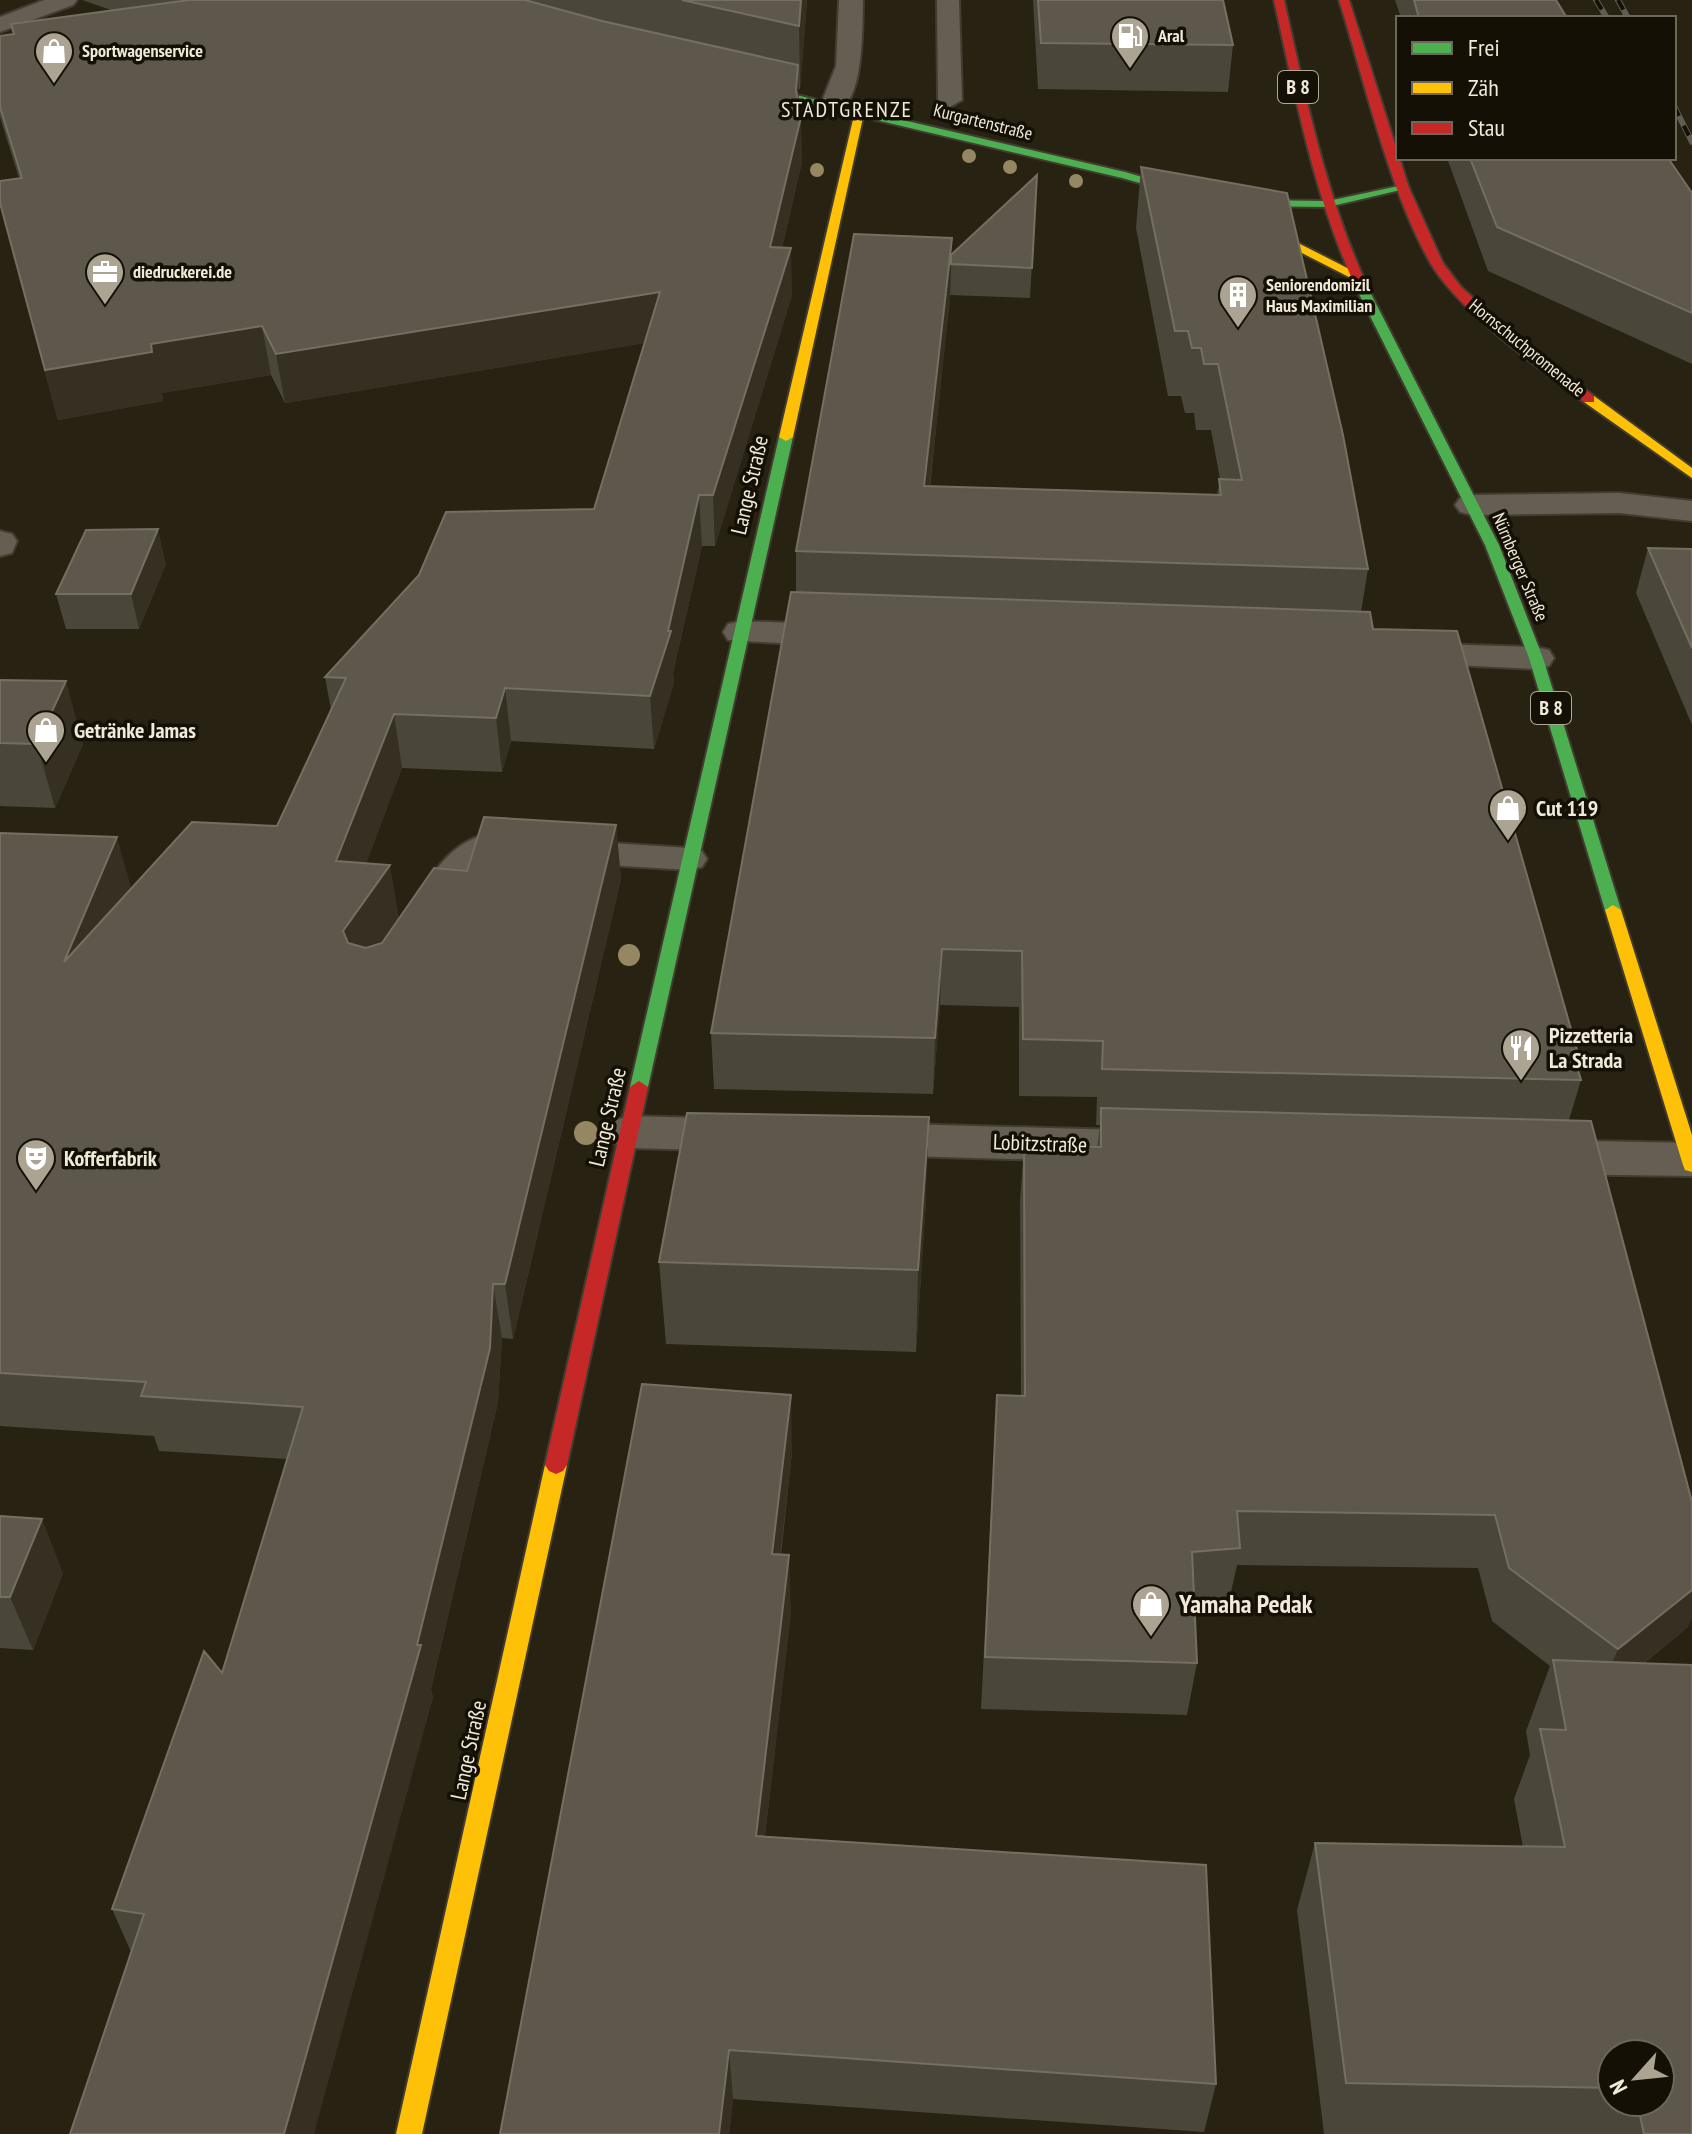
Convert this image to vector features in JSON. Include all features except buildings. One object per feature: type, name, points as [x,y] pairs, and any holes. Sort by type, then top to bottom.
[{"type":"street","points":[[0,25],[65,0]]},
{"type":"street","points":[[833,106],[848,66],[851,0]]},
{"type":"street","name":"Nürnberger Straße","points":[[1279,0],[1319,174],[1353,274],[1492,545],[1536,658],[1691,1162]]},
{"type":"street","points":[[1344,0],[1403,188],[1361,180]]},
{"type":"street","name":"Kurgartenstraße","points":[[724,81],[1125,175],[1200,197],[1328,204],[1403,188]]},
{"type":"street","name":"Lange Straße","points":[[409,2134],[689,859],[859,113]]},
{"type":"street","name":"Kurgartenstraße","points":[[1125,175],[1199,177]]},
{"type":"street","name":"Hornschuchpromenade","points":[[1403,188],[1426,246],[1457,290],[1532,357],[1692,474]]},
{"type":"street","points":[[1200,197],[1353,274]]},
{"type":"street","points":[[1472,505],[1619,503],[1692,511]]},
{"type":"street","points":[[741,632],[882,637]]},
{"type":"street","points":[[1368,653],[1536,658]]},
{"type":"street","name":"Lobitzstraße","points":[[629,1132],[1204,1148]]},
{"type":"street","points":[[1507,1156],[1691,1162]]},
{"type":"lane","points":[[948,0],[950,100]]},
{"type":"lane","points":[[410,937],[461,862],[484,846],[689,859]]},
{"type":"railway","points":[[1596,0],[1606,16]]},
{"type":"railway","points":[[1618,0],[1627,16]]},
{"type":"railway","points":[[1676,110],[1692,142]]},
{"type":"traffic: fast","points":[[741,85],[1125,175],[1200,197],[1250,203],[1328,204],[1403,188]]},
{"type":"traffic: fast","points":[[1363,290],[1492,545],[1536,658],[1613,910]]},
{"type":"traffic: fast","points":[[639,1087],[786,437]]},
{"type":"traffic: slow","points":[[786,437],[859,113]]},
{"type":"traffic: slow","points":[[1245,220],[1353,274]]},
{"type":"traffic: slow","points":[[1589,399],[1692,474]]},
{"type":"traffic: slow","points":[[1613,910],[1692,1165]]},
{"type":"traffic: slow","points":[[409,2134],[556,1465]]},
{"type":"traffic: jam","points":[[1279,0],[1322,184],[1347,256],[1363,290]]},
{"type":"traffic: jam","points":[[1344,0],[1403,188],[1437,264],[1457,290],[1532,357],[1589,399]]},
{"type":"traffic: jam","points":[[556,1465],[639,1087]]},
{"type":"place","name":"Aral","points":[[1130,70]]},
{"type":"place","name":"Sportwagenservice","points":[[54,85]]},
{"type":"place","name":"diedruckerei.de","points":[[105,306]]},
{"type":"place","name":"Seniorendomizil Haus Maximilian","points":[[1238,329]]},
{"type":"place","name":"Getränke Jamas","points":[[46,764]]},
{"type":"place","name":"Cut 119","points":[[1508,842]]},
{"type":"place","name":"Pizzetteria La Strada","points":[[1521,1082]]},
{"type":"place","name":"Kofferfabrik","points":[[36,1192]]},
{"type":"place","name":"Yamaha Pedak","points":[[1151,1638]]},
{"type":"district","name":"STADTGRENZE","points":[[847,109]]}]
